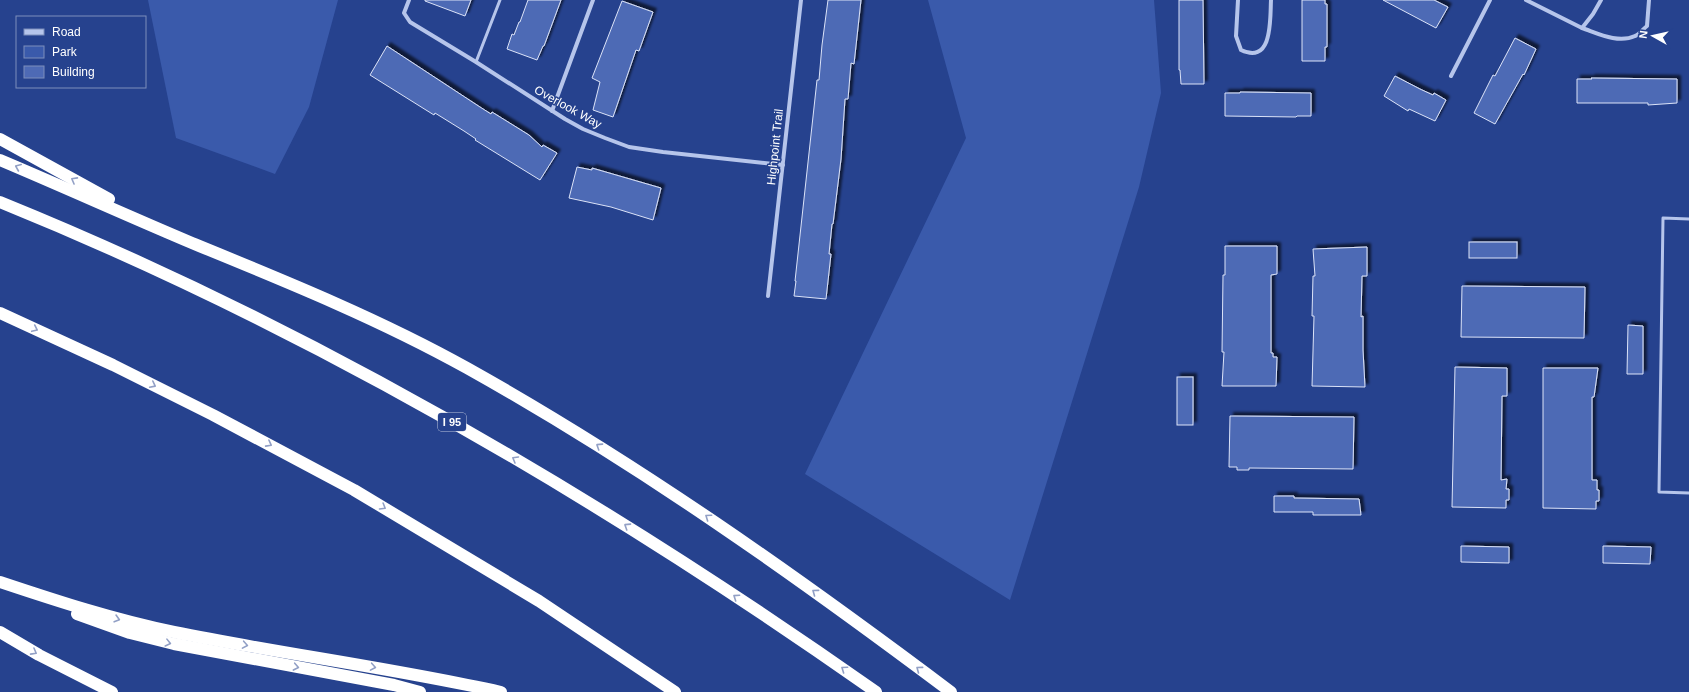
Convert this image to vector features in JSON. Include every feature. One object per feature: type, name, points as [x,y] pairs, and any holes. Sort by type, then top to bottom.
[{"type":"highway","points":[[0,139],[169,233]]},
{"type":"highway","points":[[0,160],[382,324],[466,367],[580,433],[711,518],[802,582],[950,692]]},
{"type":"highway","name":"I 95","points":[[0,202],[172,278],[257,318],[405,395],[596,506],[721,586],[876,692]]},
{"type":"highway","points":[[0,313],[113,365],[213,415],[354,490],[539,601],[675,692]]},
{"type":"highway","points":[[0,582],[87,618],[130,633],[174,644],[394,685],[420,692]]},
{"type":"highway","points":[[0,582],[87,610],[174,632],[398,671],[501,692]]},
{"type":"highway","points":[[0,632],[39,655],[112,692]]},
{"type":"street","name":"Overlook Way","points":[[409,0],[404,13],[410,22],[583,129],[629,147],[720,159],[783,165]]},
{"type":"street","points":[[552,111],[593,0]]},
{"type":"street","name":"Highpoint Trail","points":[[768,296],[801,0]]},
{"type":"street","points":[[1238,0],[1236,36],[1241,50],[1249,54],[1258,52],[1267,42],[1269,34],[1271,0]]},
{"type":"street","points":[[1451,76],[1490,0]]},
{"type":"street","points":[[1526,0],[1582,28],[1608,37],[1628,38],[1635,36],[1647,26],[1649,0]]},
{"type":"street","points":[[1582,28],[1593,14],[1601,0]]},
{"type":"lane","points":[[476,62],[500,0]]},
{"type":"lane","points":[[1689,219],[1664,218],[1659,492],[1689,493]]},
{"type":"green space","points":[[148,0],[338,0],[309,107],[275,174],[176,138]]},
{"type":"green space","points":[[928,0],[1154,0],[1161,93],[1139,187],[1010,600],[805,474],[966,138]]},
{"type":"building","points":[[425,0],[471,0],[465,16]]},
{"type":"building","points":[[528,0],[561,0],[544,46],[537,60],[507,49],[512,34],[514,35],[520,22]]},
{"type":"building","points":[[828,0],[861,0],[854,64],[851,63],[848,99],[845,99],[841,159],[832,224],[829,254],[831,254],[826,299],[794,296],[817,80],[819,80]]},
{"type":"building","points":[[1179,0],[1203,0],[1204,84],[1181,84],[1179,70]]},
{"type":"building","points":[[1302,0],[1325,0],[1325,4],[1327,4],[1327,47],[1325,47],[1325,61],[1302,61]]},
{"type":"building","points":[[1383,0],[1434,0],[1448,7],[1436,28]]},
{"type":"building","points":[[622,1],[653,12],[639,51],[636,50],[613,117],[593,110],[600,82],[592,78]]},
{"type":"building","points":[[1515,38],[1536,49],[1524,75],[1523,74],[1495,124],[1474,113],[1493,75],[1495,76]]},
{"type":"building","points":[[387,46],[491,114],[492,112],[529,135],[542,147],[543,145],[557,153],[540,180],[475,140],[476,139],[435,113],[434,115],[370,75]]},
{"type":"building","points":[[1395,76],[1433,95],[1434,93],[1446,100],[1435,121],[1409,109],[1408,111],[1384,96]]},
{"type":"building","points":[[1591,78],[1677,79],[1677,103],[1648,105],[1648,103],[1577,103],[1577,79],[1592,79]]},
{"type":"building","points":[[1225,93],[1311,93],[1311,116],[1225,116]]},
{"type":"building","points":[[577,167],[592,170],[592,168],[661,188],[653,220],[611,207],[569,198]]},
{"type":"building","points":[[1469,242],[1517,242],[1517,258],[1469,258]]},
{"type":"building","points":[[1225,246],[1277,246],[1277,274],[1271,275],[1271,353],[1273,353],[1273,357],[1277,357],[1276,386],[1222,386],[1224,352],[1222,352],[1223,275],[1225,275]]},
{"type":"building","points":[[1367,247],[1367,276],[1362,276],[1361,317],[1363,316],[1365,387],[1312,386],[1314,316],[1312,316],[1313,276],[1315,276],[1313,249]]},
{"type":"building","points":[[1462,286],[1585,287],[1584,338],[1461,337]]},
{"type":"building","points":[[1628,325],[1643,326],[1643,374],[1627,374]]},
{"type":"building","points":[[1455,367],[1507,368],[1507,396],[1502,396],[1501,480],[1507,479],[1506,489],[1509,489],[1509,500],[1506,500],[1506,508],[1452,507]]},
{"type":"building","points":[[1543,368],[1598,368],[1594,397],[1592,397],[1592,480],[1597,480],[1597,490],[1599,490],[1599,501],[1596,501],[1596,509],[1543,508]]},
{"type":"building","points":[[1177,377],[1193,377],[1193,425],[1177,425]]},
{"type":"building","points":[[1230,416],[1354,417],[1353,469],[1249,468],[1249,470],[1237,470],[1237,467],[1229,467]]},
{"type":"building","points":[[1274,496],[1294,496],[1294,498],[1359,499],[1361,515],[1313,515],[1313,512],[1274,512]]},
{"type":"building","points":[[1461,546],[1509,547],[1509,563],[1461,562]]},
{"type":"building","points":[[1603,546],[1651,547],[1650,564],[1603,563]]}]
